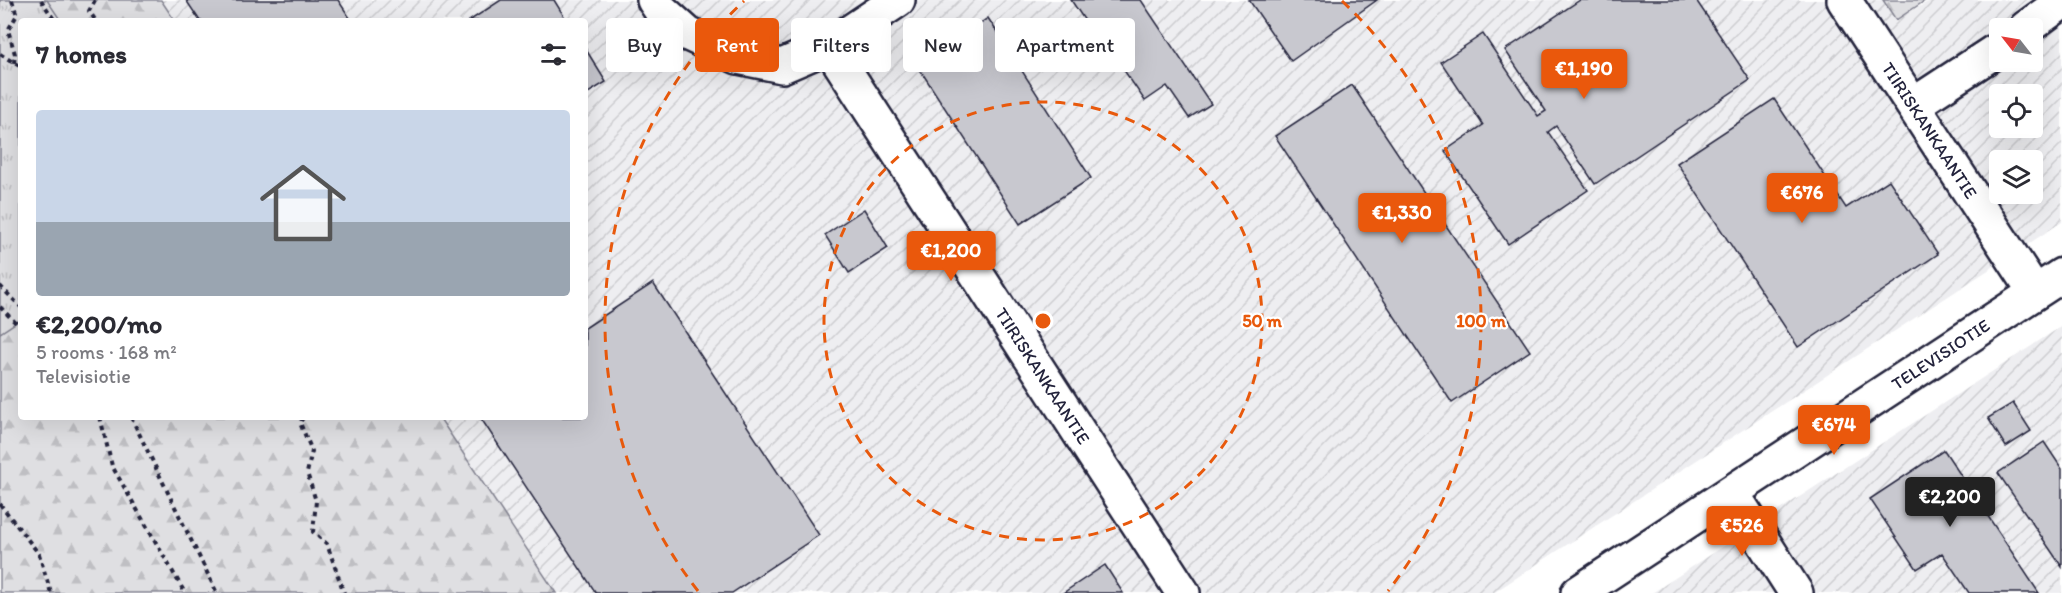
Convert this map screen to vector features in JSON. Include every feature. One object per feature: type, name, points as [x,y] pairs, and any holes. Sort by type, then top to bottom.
[{"type":"street","points":[[654,0],[688,34],[738,57],[782,66],[791,62]]},
{"type":"street","points":[[871,18],[898,0]]},
{"type":"street","name":"TIIRISKANKAANTIE","points":[[1844,0],[2035,292]]},
{"type":"street","points":[[2040,18],[2062,2]]},
{"type":"street","points":[[1913,105],[1989,55]]},
{"type":"street","name":"TIIRISKANKAANTIE","points":[[846,72],[1183,593]]},
{"type":"street","name":"TELEVISIOTIE","points":[[1578,593],[2062,275]]},
{"type":"street","points":[[1732,493],[1796,593]]},
{"type":"path","points":[[12,0],[17,15],[8,30],[15,54],[14,63]]},
{"type":"path","points":[[41,0],[54,18]]},
{"type":"path","points":[[94,18],[89,11],[95,0]]},
{"type":"path","points":[[0,54],[18,65]]},
{"type":"path","points":[[0,286],[18,304]]},
{"type":"path","points":[[0,307],[18,325]]},
{"type":"path","points":[[101,420],[112,466],[185,593]]},
{"type":"path","points":[[132,420],[217,593]]},
{"type":"path","points":[[302,420],[300,423],[312,451],[307,473],[316,501],[313,532],[327,544],[344,593]]},
{"type":"path","points":[[0,504],[39,554],[51,593]]},
{"type":"shaded area","points":[[161,0],[1883,0],[1896,20],[1931,0],[2062,0],[2062,222],[1493,593],[556,593],[441,420],[588,420],[588,18],[173,18]]},
{"type":"shaded area","points":[[2062,326],[2062,593],[1652,593]]},
{"type":"green space","points":[[0,0],[161,0],[173,18],[18,18],[18,420],[441,420],[556,593],[0,593]]},
{"type":"green space","points":[[0,0],[47,0],[59,18],[18,18],[18,321],[0,333]]},
{"type":"green space","points":[[1883,0],[1926,0],[1896,20]]},
{"type":"building","points":[[186,0],[338,0],[350,18],[198,18]]},
{"type":"building","points":[[501,0],[554,0],[565,18],[474,18]]},
{"type":"building","points":[[1071,0],[1141,0],[1211,104],[1189,118],[1167,86],[1145,101],[1125,72],[1135,72],[1135,18],[1083,18]]},
{"type":"building","points":[[1249,0],[1377,0],[1291,61]]},
{"type":"building","points":[[1580,0],[1696,0],[1750,80],[1595,184],[1556,126],[1548,132],[1588,190],[1508,244],[1445,151],[1483,125],[1441,62],[1483,34],[1538,116],[1546,111],[1505,50]]},
{"type":"building","points":[[988,18],[995,29],[995,72],[1023,72],[1091,178],[1020,224],[922,72],[983,72],[983,21]]},
{"type":"building","points":[[588,53],[606,82],[588,93]]},
{"type":"building","points":[[1352,85],[1530,351],[1452,403],[1275,136]]},
{"type":"building","points":[[1774,99],[1846,208],[1889,180],[1938,254],[1798,347],[1677,163]]},
{"type":"building","points":[[864,209],[888,248],[849,273],[825,235]]},
{"type":"building","points":[[653,283],[819,535],[732,593],[596,593],[482,420],[588,420],[588,326]]},
{"type":"building","points":[[2013,403],[2031,431],[2006,447],[1988,418]]},
{"type":"building","points":[[2044,442],[2062,469],[2062,567],[1998,473]]},
{"type":"building","points":[[1944,450],[2039,593],[1969,593],[1942,553],[1917,569],[1870,499]]},
{"type":"building","points":[[1105,565],[1123,593],[1063,593]]}]
